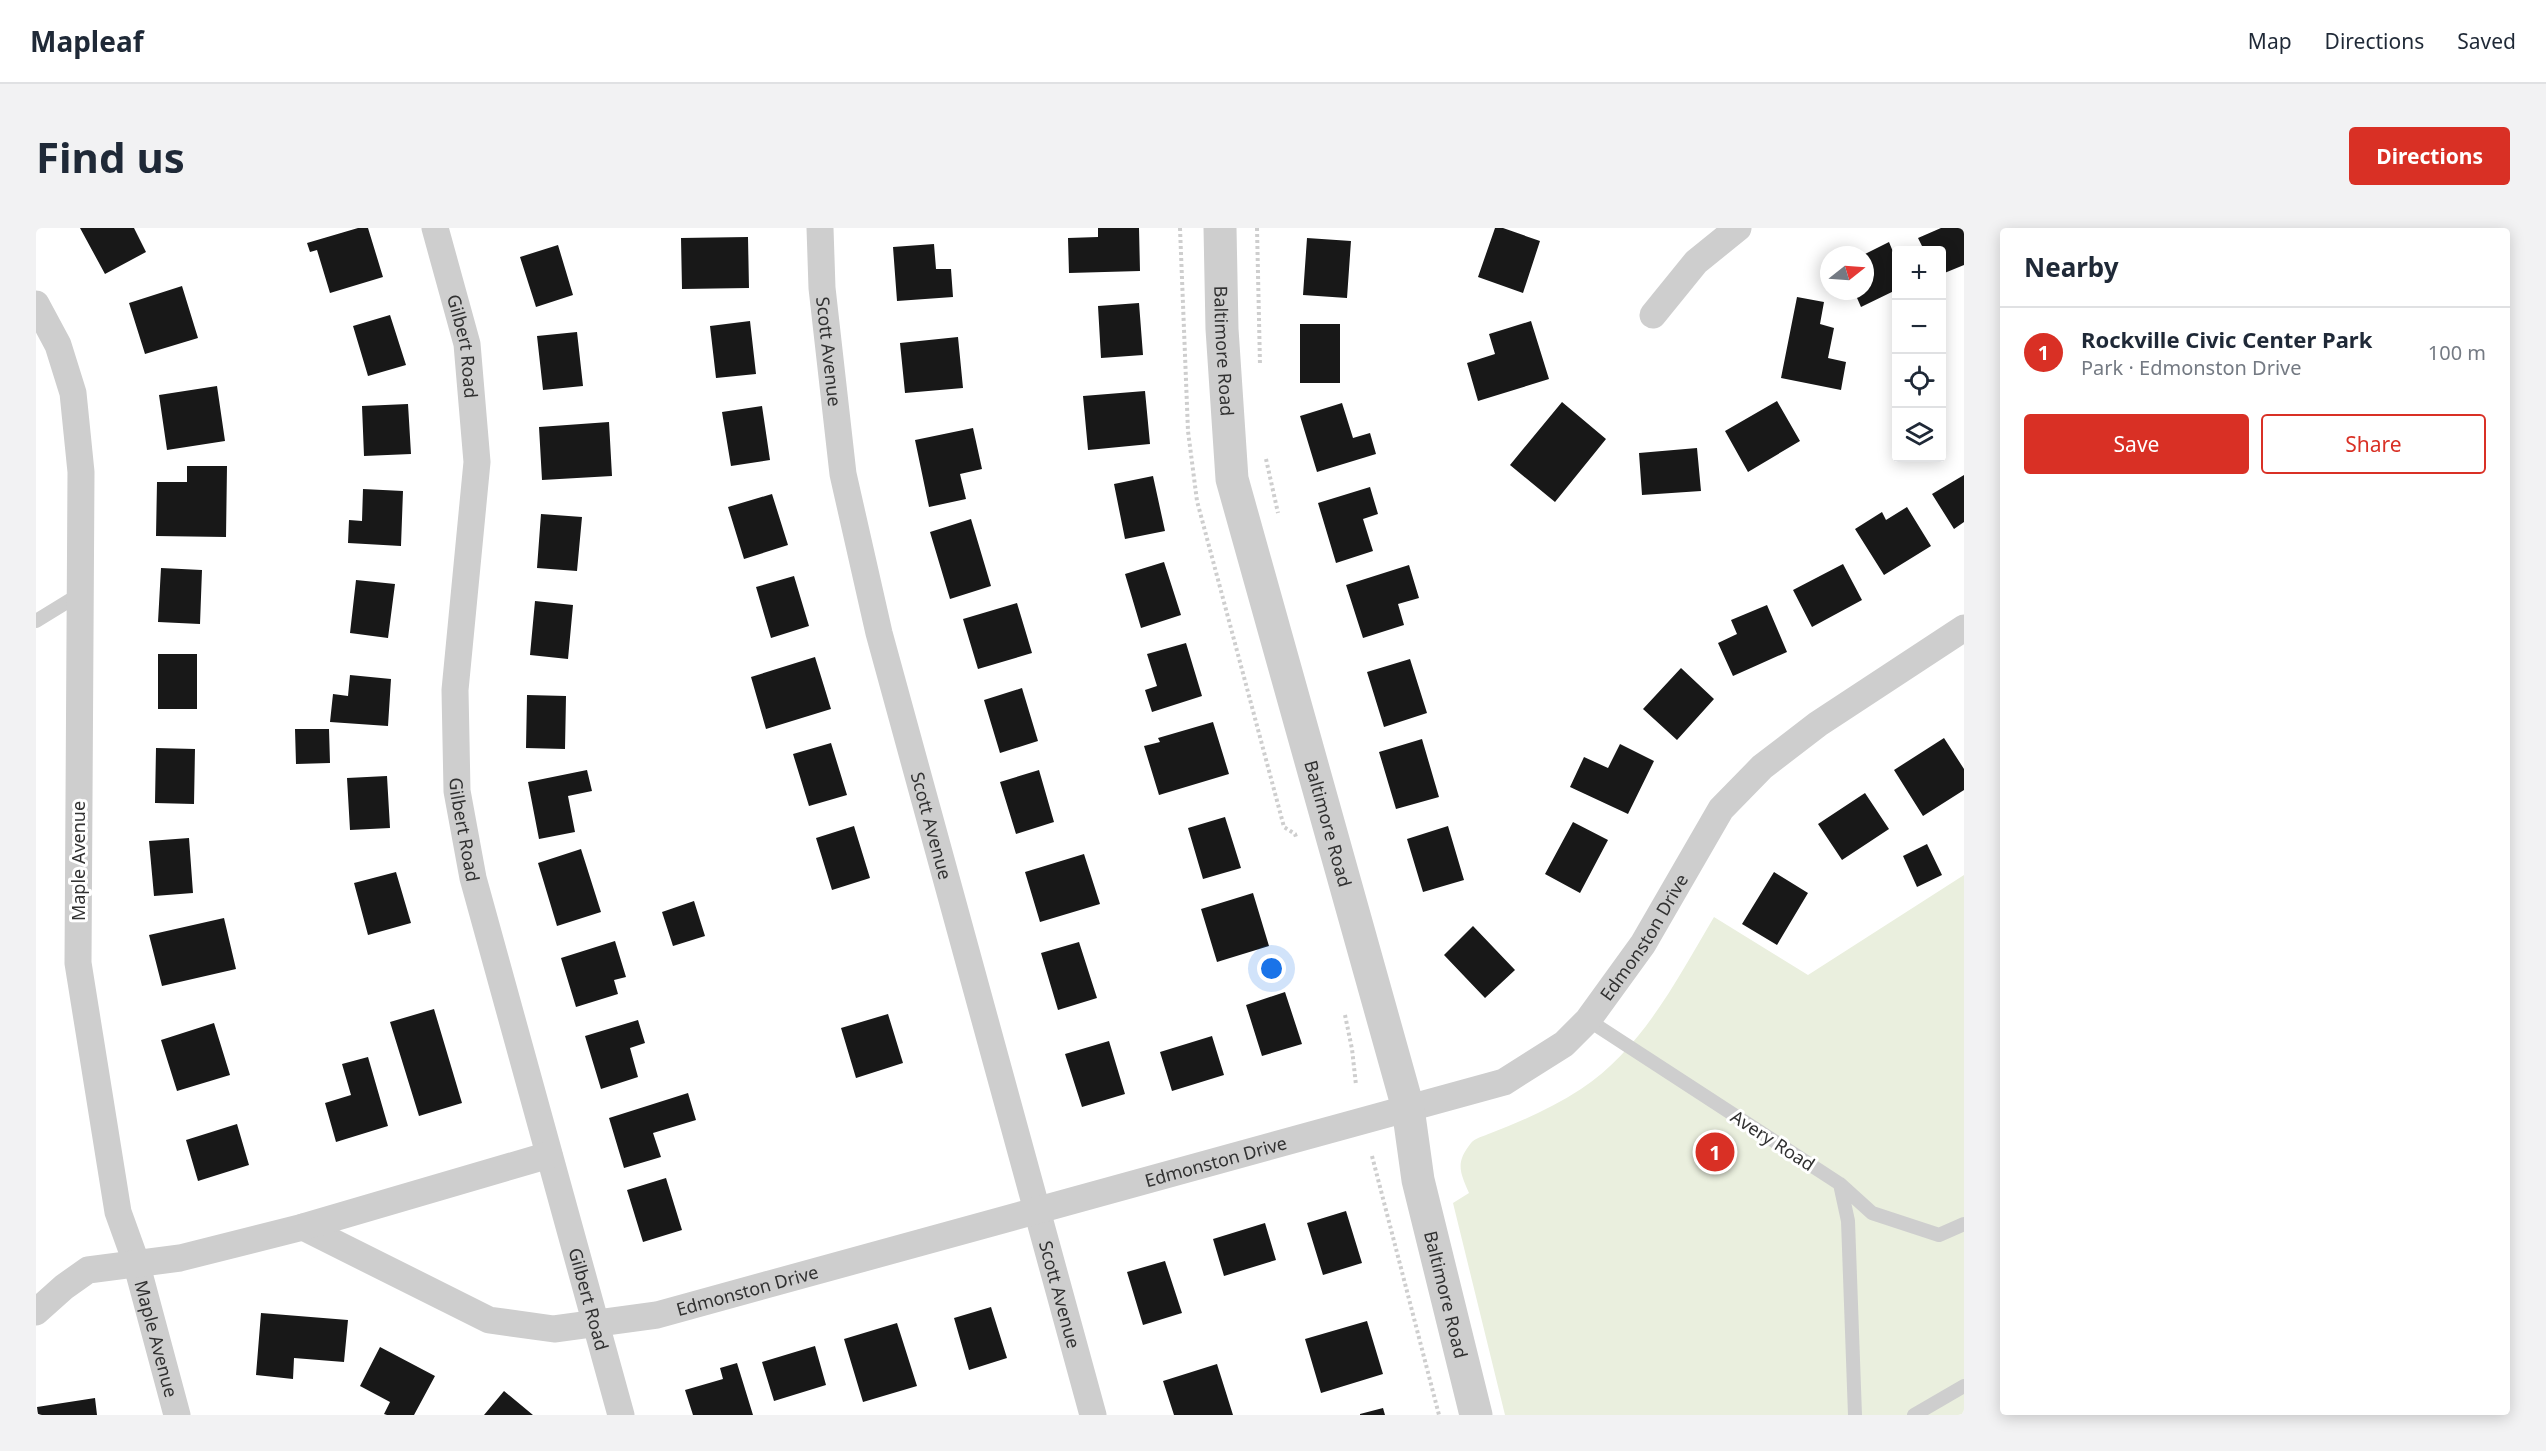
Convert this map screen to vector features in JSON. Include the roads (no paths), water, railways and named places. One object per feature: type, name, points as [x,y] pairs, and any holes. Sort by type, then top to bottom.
[{"type":"street","name":"Gilbert Road","points":[[435,228],[466,344],[477,462],[455,690],[457,792],[473,878],[621,1415]]},
{"type":"street","name":"Scott Avenue","points":[[820,228],[822,288],[843,474],[879,633],[1093,1415]]},
{"type":"street","name":"Baltimore Road","points":[[1220,228],[1222,329],[1232,479],[1408,1108],[1418,1180],[1476,1415]]},
{"type":"street","points":[[1653,315],[1696,262],[1738,228]]},
{"type":"street","name":"Maple Avenue","points":[[36,304],[58,345],[73,393],[81,472],[78,963],[118,1212],[136,1262],[177,1415]]},
{"type":"street","name":"Edmonston Drive","points":[[303,1227],[489,1320],[554,1329],[657,1315],[1504,1082],[1564,1044],[1588,1020],[1643,944],[1721,809],[1762,768],[1818,724],[1964,628]]},
{"type":"street","points":[[36,1312],[64,1287],[88,1270],[180,1258],[303,1227],[549,1155]]},
{"type":"lane","points":[[36,621],[80,594]]},
{"type":"lane","name":"Avery Road","points":[[1588,1020],[1840,1184],[1872,1214],[1939,1235],[1964,1224]]},
{"type":"lane","points":[[1840,1184],[1848,1221],[1855,1415]]},
{"type":"lane","points":[[1914,1415],[1964,1386]]},
{"type":"place","name":"Rockville Civic Center Park","points":[[1715,1152]]}]
